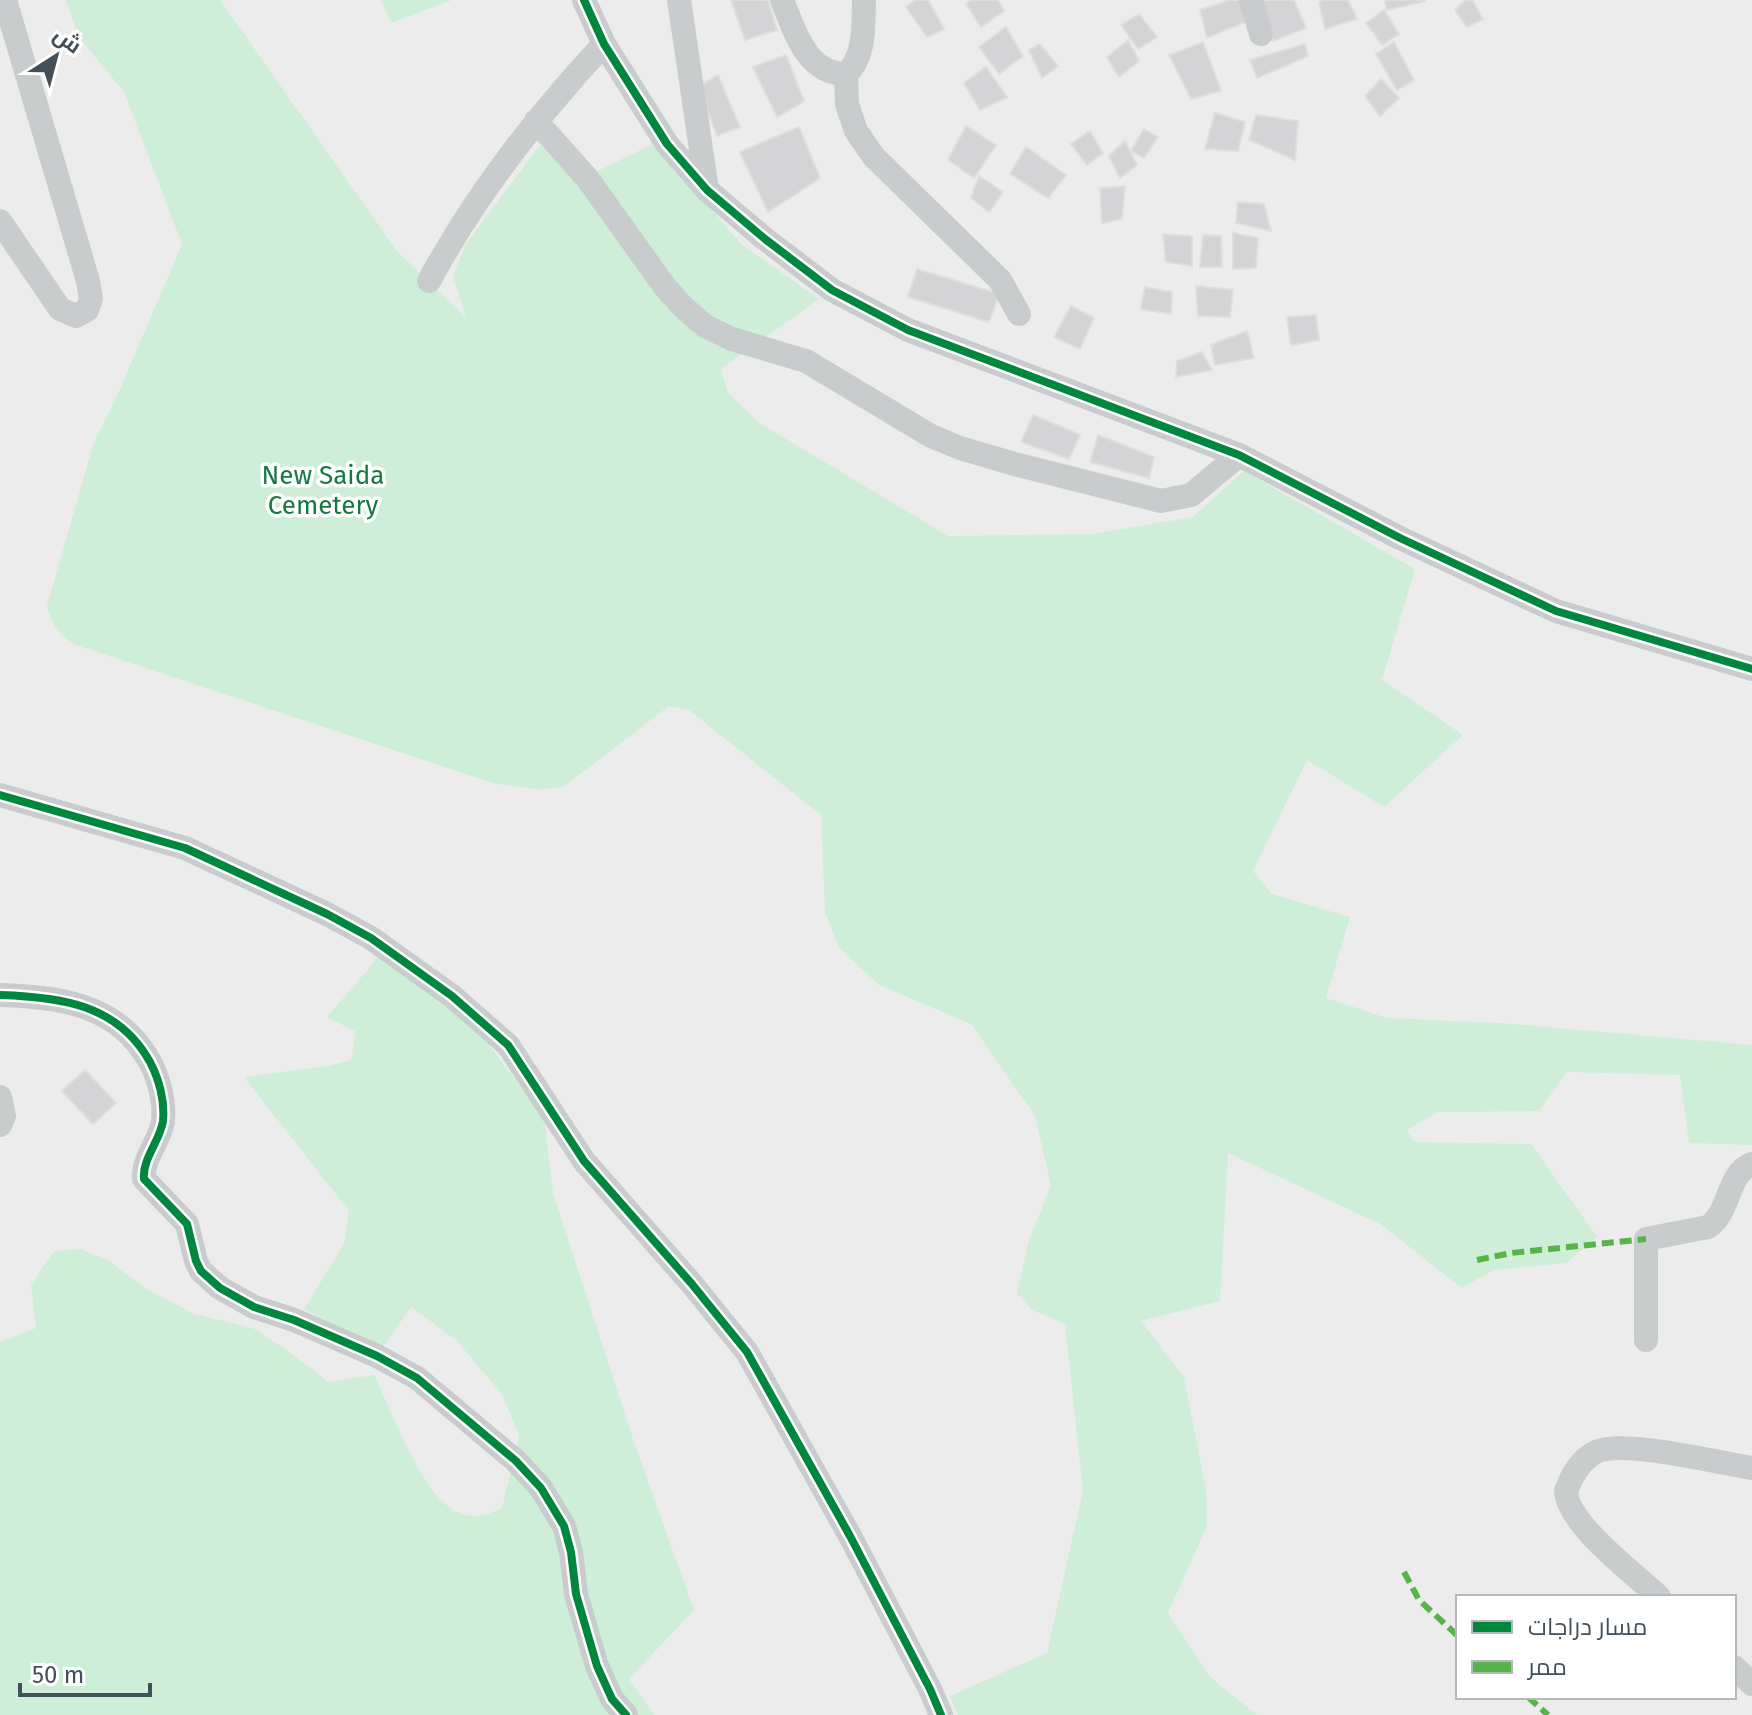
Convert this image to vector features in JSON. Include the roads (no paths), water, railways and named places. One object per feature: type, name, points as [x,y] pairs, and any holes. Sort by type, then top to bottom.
[{"type":"street","points":[[0,221],[60,309],[76,316],[87,310],[91,299],[88,281],[5,0]]},
{"type":"street","points":[[584,0],[604,44],[667,144],[707,190],[832,290],[908,330],[1239,455],[1400,538],[1556,611],[1752,669]]},
{"type":"street","points":[[679,0],[707,190]]},
{"type":"street","points":[[782,0],[805,53],[834,74],[846,74],[854,67],[862,45],[864,0]]},
{"type":"street","points":[[1251,0],[1261,34]]},
{"type":"street","points":[[429,281],[467,214],[536,121],[604,44]]},
{"type":"street","points":[[846,74],[847,104],[856,131],[874,157],[1000,280],[1019,314]]},
{"type":"street","points":[[536,121],[578,166],[665,287],[705,326],[732,339],[806,361],[931,436],[1018,465],[1161,501],[1191,495],[1239,455]]},
{"type":"street","points":[[1,803],[185,848],[327,914],[371,938],[428,978],[508,1045],[584,1161],[747,1352],[850,1536],[941,1715]]},
{"type":"street","points":[[0,995],[31,996],[77,1005],[115,1021],[137,1040],[156,1073],[163,1105],[159,1137],[144,1168],[144,1179],[187,1224],[196,1261],[209,1279],[254,1307],[355,1346],[417,1378],[494,1440],[541,1488],[569,1539],[576,1594],[603,1683],[626,1715]]},
{"type":"street","points":[[0,1097],[4,1116],[0,1125]]},
{"type":"street","points":[[1646,1340],[1646,1239],[1708,1227],[1717,1221],[1740,1173],[1752,1164]]},
{"type":"street","points":[[1657,1595],[1593,1535],[1571,1508],[1566,1500],[1566,1491],[1577,1468],[1598,1451],[1611,1448],[1752,1468]]},
{"type":"street","points":[[1736,1669],[1752,1683]]},
{"type":"park label","name":"New Saida Cemetery","points":[[323,490]]}]
